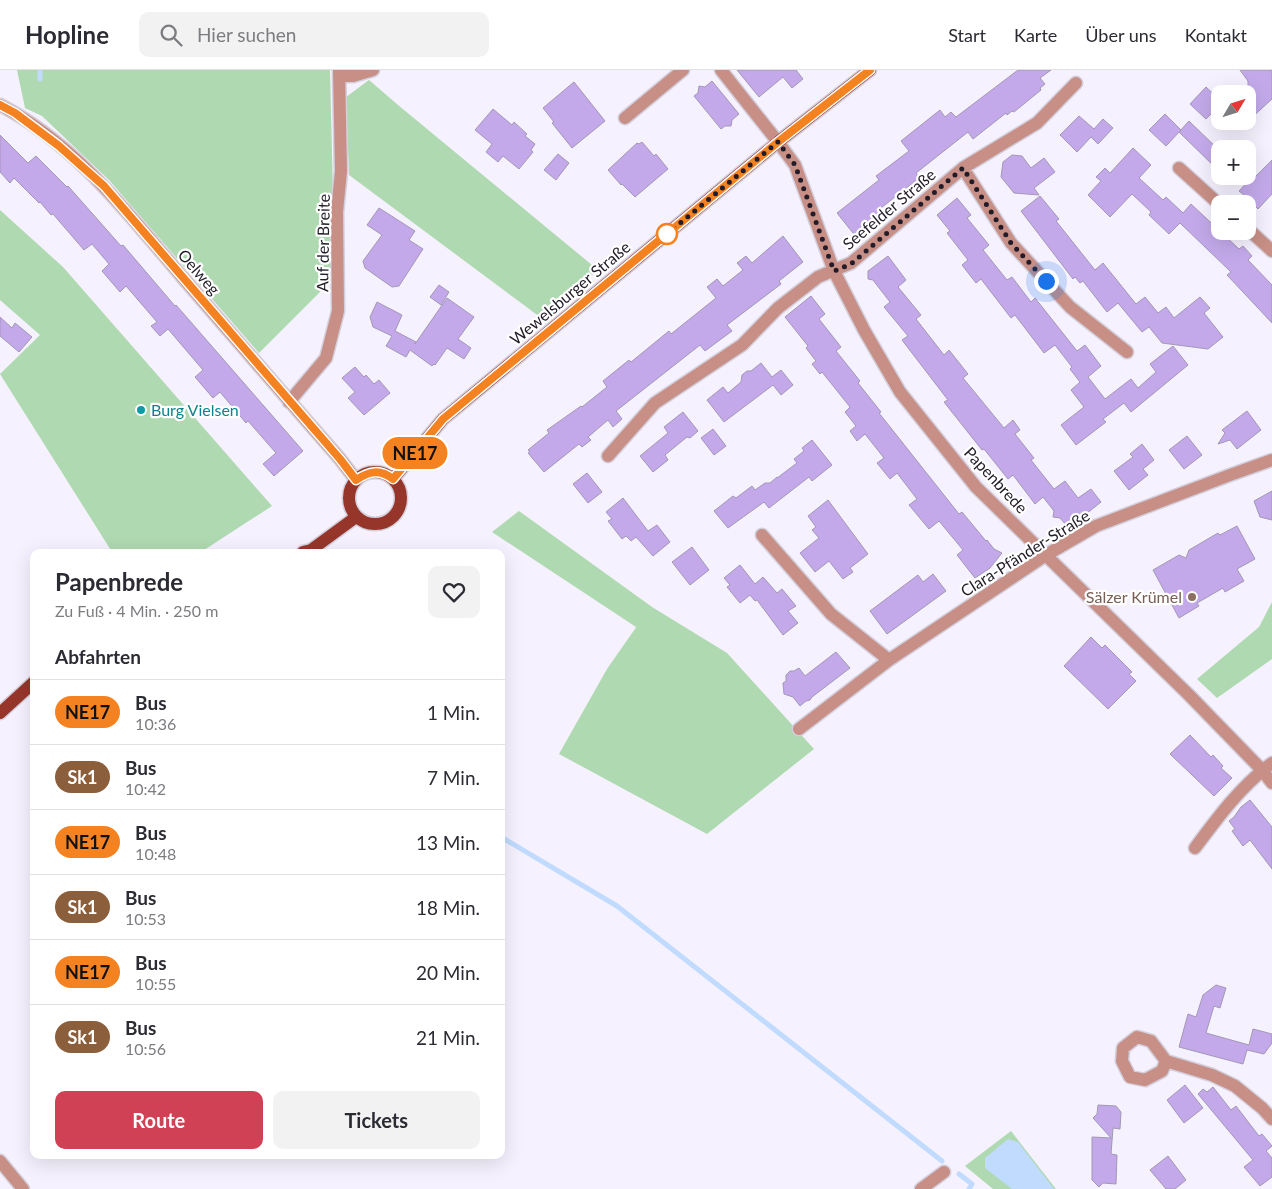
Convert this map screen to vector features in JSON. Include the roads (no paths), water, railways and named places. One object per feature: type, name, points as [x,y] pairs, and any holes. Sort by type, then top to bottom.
[{"type":"main road","name":"Wewelsburger Straße","points":[[393,479],[443,419],[778,142],[870,70]]},
{"type":"main road","points":[[371,472],[386,474],[393,479],[398,484],[402,499],[400,508],[392,519],[380,524],[367,523],[356,516],[349,503],[349,491],[356,480],[371,472]]},
{"type":"main road","points":[[312,549],[356,516]]},
{"type":"main road","points":[[0,713],[30,686]]},
{"type":"street","points":[[339,73],[353,76],[373,70]]},
{"type":"street","points":[[625,118],[684,70]]},
{"type":"street","points":[[721,70],[778,142]]},
{"type":"street","name":"Auf der Breite","points":[[289,402],[326,358],[338,312],[338,212],[342,171],[339,73]]},
{"type":"street","name":"Seefelder Straße","points":[[608,456],[655,403],[742,345],[778,308],[818,277],[851,264],[963,168],[1037,123],[1076,83]]},
{"type":"street","name":"Oelweg","points":[[0,105],[15,113],[59,146],[104,186],[340,459],[356,480]]},
{"type":"street","name":"Papenbrede","points":[[778,142],[795,165],[834,271],[864,330],[900,392],[976,487],[1189,695],[1267,766],[1272,783]]},
{"type":"street","points":[[963,168],[1011,243],[1070,307],[1127,352]]},
{"type":"street","points":[[1179,168],[1211,197]]},
{"type":"street","points":[[1256,236],[1272,251]]},
{"type":"street","name":"Clara-Pfänder-Straße","points":[[799,729],[889,660],[1046,555],[1096,526],[1272,460]]},
{"type":"street","points":[[762,535],[831,614],[889,660]]},
{"type":"street","points":[[1195,848],[1226,806],[1267,766]]},
{"type":"street","points":[[1166,1061],[1212,1075],[1235,1086],[1262,1108],[1272,1120]]},
{"type":"street","points":[[0,1161],[23,1189]]},
{"type":"street","points":[[921,1189],[944,1172]]},
{"type":"water","points":[[1008,1139],[1018,1142],[1054,1189],[1012,1189],[985,1168],[985,1158]]},
{"type":"waterway","points":[[40,70],[40,79]]},
{"type":"waterway","points":[[505,839],[617,906],[942,1161]]},
{"type":"waterway","points":[[959,1174],[972,1184],[969,1189]]},
{"type":"place","name":"Burg Vielsen","points":[[141,410]]},
{"type":"place","name":"Sälzer Krümel","points":[[1192,597]]}]
